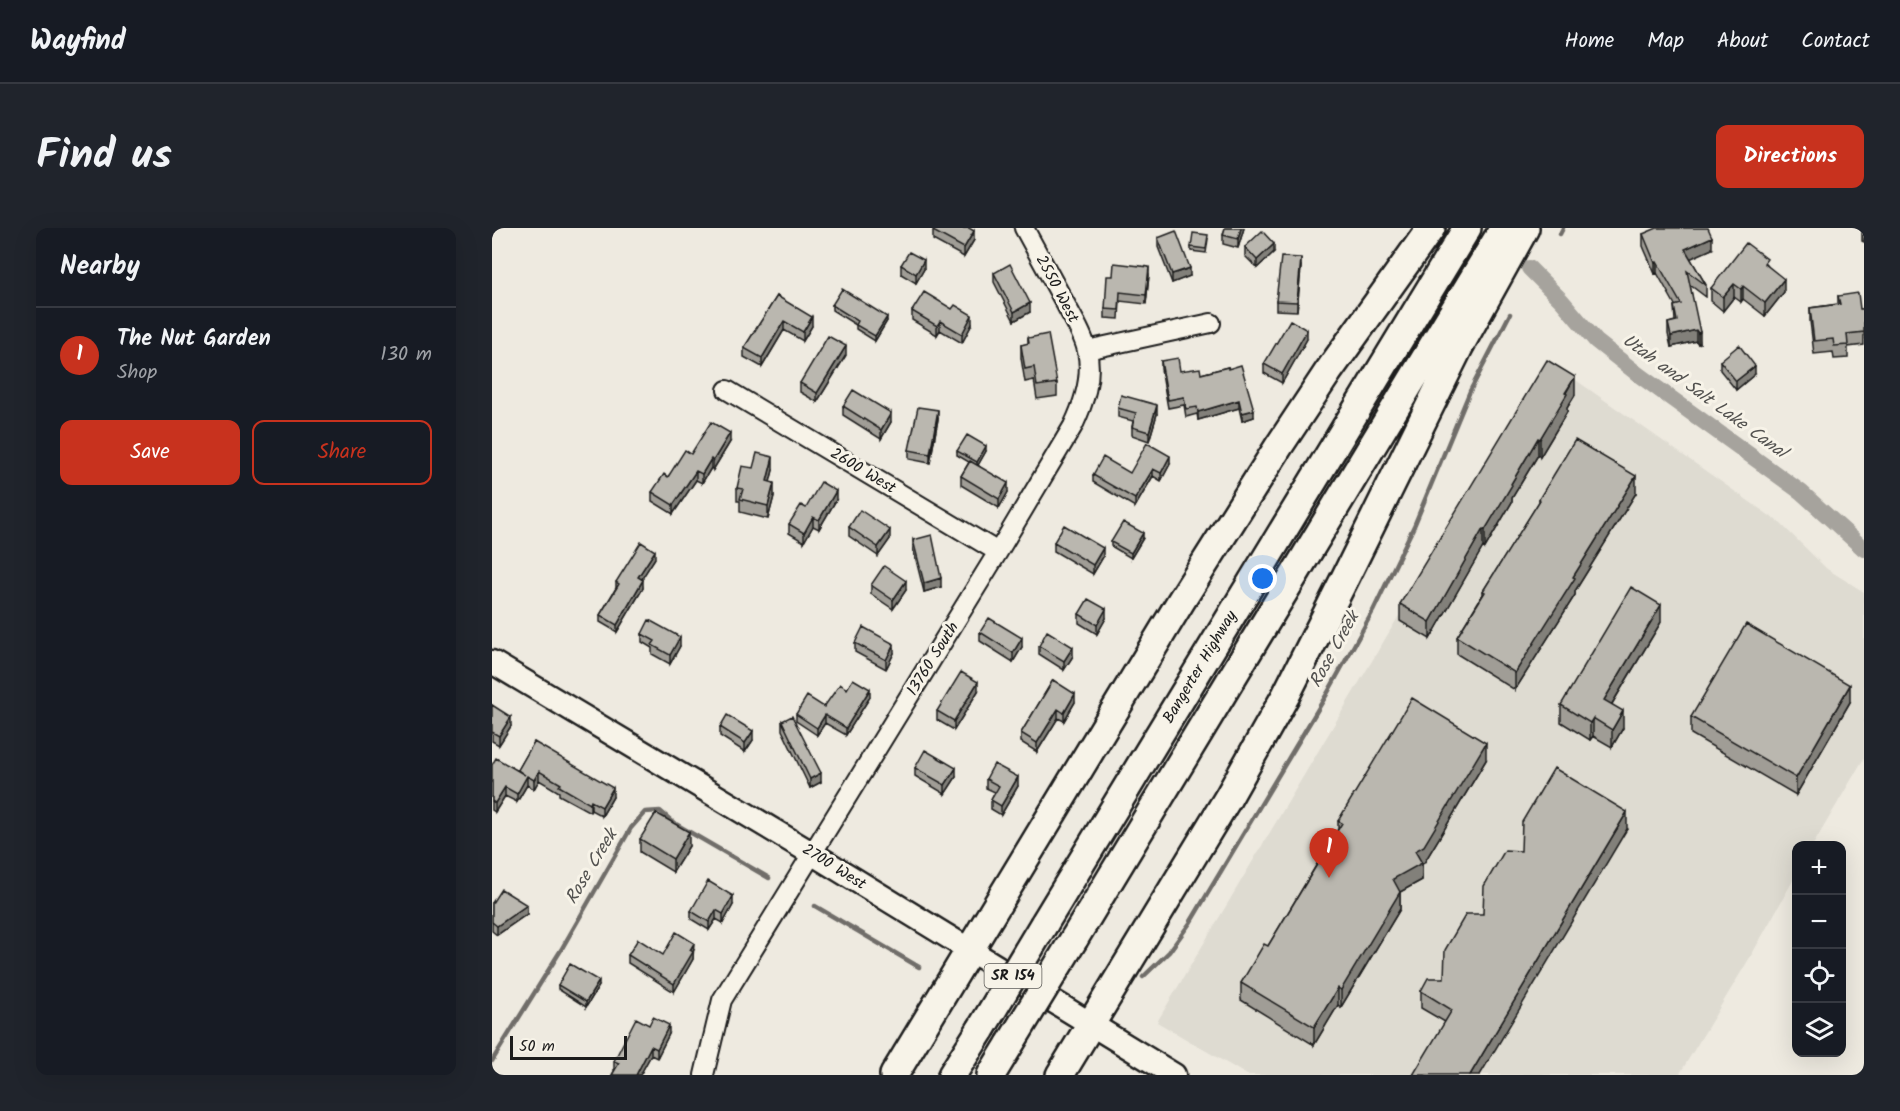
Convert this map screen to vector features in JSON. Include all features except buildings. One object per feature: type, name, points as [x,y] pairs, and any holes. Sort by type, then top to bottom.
[{"type":"highway","points":[[894,1075],[1182,601],[1279,446],[1328,372],[1431,228]]},
{"type":"highway","name":"Bangerter Highway","points":[[952,1075],[1467,228]]},
{"type":"highway","name":"Bangerter Highway","points":[[991,1075],[1504,228]]},
{"type":"highway","points":[[1060,1075],[1228,798],[1286,695],[1352,566],[1440,384],[1525,228]]},
{"type":"main road","name":"2700 West","points":[[492,662],[813,854],[1174,1075]]},
{"type":"street","name":"2550 West","points":[[1024,228],[1078,328],[1087,350]]},
{"type":"street","points":[[1087,350],[1211,323]]},
{"type":"street","name":"13760 South","points":[[704,1075],[722,1000],[1073,426],[1087,389],[1089,370],[1087,350]]},
{"type":"street","name":"2600 West","points":[[727,390],[998,552]]},
{"type":"shaded area","points":[[1550,362],[1780,523],[1827,569],[1864,592],[1864,758],[1815,841],[1792,841],[1792,882],[1752,954],[1679,1075],[1247,1075],[1157,1022]]},
{"type":"waterway","name":"Rose Creek","points":[[1560,234],[1563,228]]},
{"type":"waterway","name":"Utah and Salt Lake Canal","points":[[1529,268],[1562,301],[1596,341],[1639,375],[1801,492],[1864,549]]},
{"type":"waterway","name":"Rose Creek","points":[[1143,977],[1169,952],[1190,923],[1327,694],[1373,611],[1414,526],[1470,391],[1510,314]]},
{"type":"waterway","name":"Rose Creek","points":[[492,1061],[561,950],[631,828],[645,812],[660,811],[674,823],[769,878]]},
{"type":"waterway","name":"Rose Creek","points":[[815,906],[919,967]]},
{"type":"place","name":"The Nut Garden","points":[[1329,878]]}]
